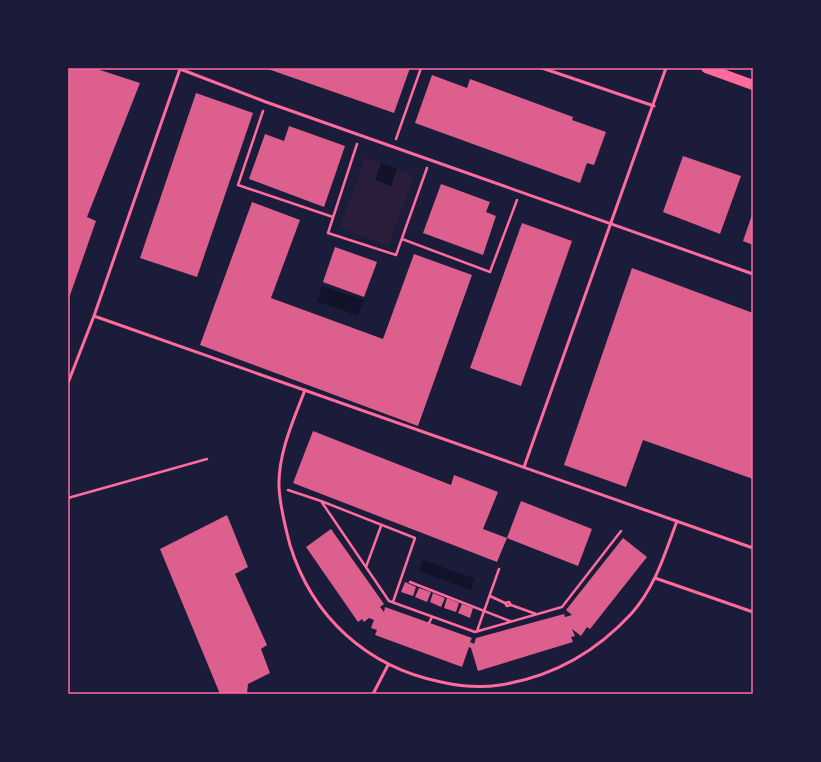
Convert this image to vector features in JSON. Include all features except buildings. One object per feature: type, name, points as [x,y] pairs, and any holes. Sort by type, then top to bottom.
[{"type":"main road","points":[[706,68],[753,85]]},
{"type":"lane","points":[[68,383],[94,316],[180,68],[266,102],[753,274]]},
{"type":"lane","points":[[542,68],[654,106]]},
{"type":"lane","points":[[524,467],[654,106],[666,68]]},
{"type":"lane","points":[[94,316],[753,548]]},
{"type":"lane","points":[[305,390],[288,437],[281,463],[279,487],[284,524],[295,559],[308,588],[326,615],[355,643],[388,665],[423,678],[458,685],[498,685],[541,675],[578,659],[604,641],[632,613],[655,578],[677,521]]},
{"type":"lane","points":[[655,578],[753,612]]},
{"type":"lane","points":[[373,694],[388,665]]},
{"type":"path","points":[[393,147],[421,68]]},
{"type":"path","points":[[266,102],[238,185],[333,217]]},
{"type":"path","points":[[360,135],[328,233],[396,255],[430,160]]},
{"type":"path","points":[[402,238],[490,272],[521,192]]},
{"type":"path","points":[[68,498],[207,459]]},
{"type":"path","points":[[279,487],[321,501],[415,538],[392,602]]},
{"type":"path","points":[[321,501],[389,601],[474,632],[562,606],[621,531]]},
{"type":"path","points":[[366,568],[382,526]]},
{"type":"path","points":[[477,631],[499,569]]},
{"type":"path","points":[[410,582],[511,621]]},
{"type":"path","points":[[490,596],[505,603],[507,606],[511,605],[536,614]]},
{"type":"path","points":[[429,623],[432,616]]},
{"type":"shaded area","points":[[365,158],[414,176],[388,246],[340,228]]},
{"type":"shaded area","points":[[381,163],[397,169],[391,186],[375,180]]},
{"type":"shaded area","points":[[322,286],[364,300],[358,316],[317,301]]},
{"type":"shaded area","points":[[423,560],[475,579],[471,590],[419,571]]}]
